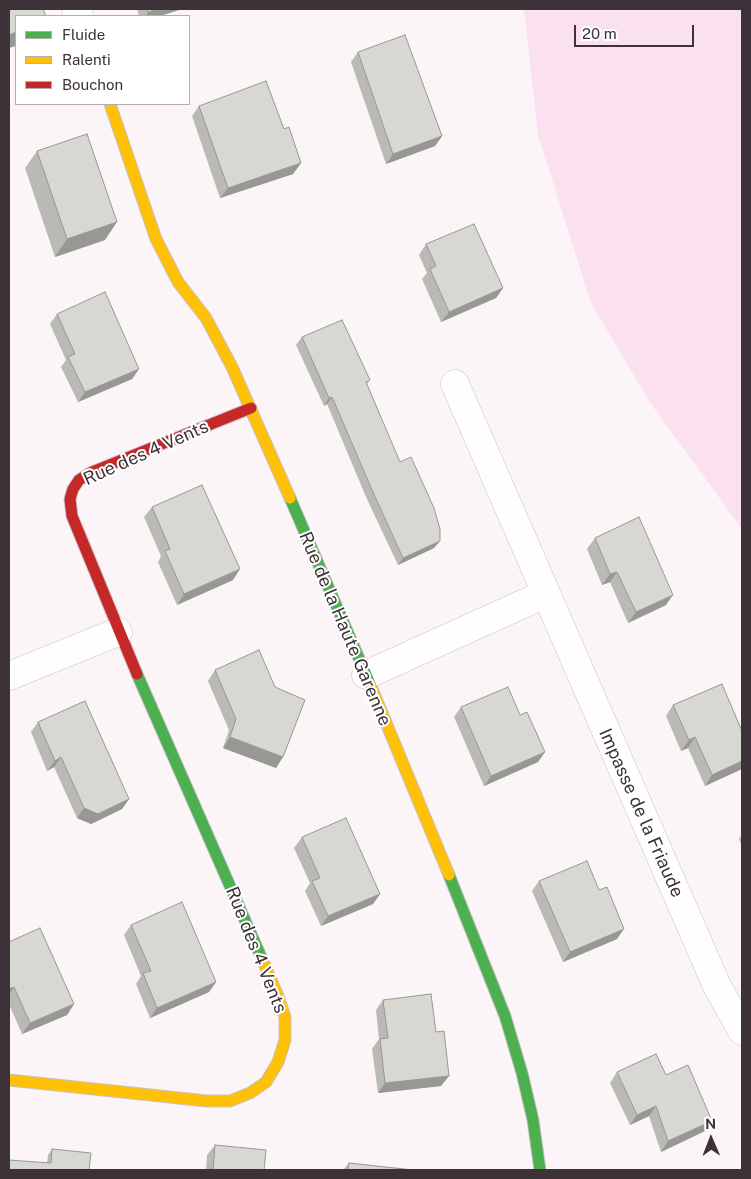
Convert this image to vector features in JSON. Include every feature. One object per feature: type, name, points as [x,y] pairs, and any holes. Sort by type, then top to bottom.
[{"type":"street","name":"Rue de la Haute Garenne","points":[[110,105],[156,239],[178,282],[206,318],[251,408],[366,675],[505,1016],[522,1073],[533,1120],[540,1170]]},
{"type":"street","name":"Impasse de la Friaude","points":[[456,384],[545,594],[717,986],[742,1030]]},
{"type":"street","name":"Rue des 4 Vents","points":[[9,1080],[207,1101],[230,1101],[250,1093],[266,1082],[278,1062],[285,1040],[285,1017],[278,996],[118,632],[72,516],[70,499],[73,489],[79,480],[92,472],[251,408]]},
{"type":"street","points":[[366,675],[545,594]]},
{"type":"street","points":[[9,676],[118,632]]},
{"type":"shaded area","points":[[524,9],[742,9],[742,529],[649,401],[591,303],[538,135]]},
{"type":"building","points":[[9,9],[43,9],[46,15],[15,15],[15,32],[9,35]]},
{"type":"building","points":[[147,9],[159,9],[148,12]]},
{"type":"building","points":[[405,35],[442,136],[393,154],[358,52]]},
{"type":"building","points":[[266,81],[284,129],[289,127],[301,163],[228,188],[199,106]]},
{"type":"building","points":[[87,134],[117,222],[67,239],[37,151]]},
{"type":"building","points":[[474,224],[503,288],[449,312],[430,269],[436,266],[426,244]]},
{"type":"building","points":[[105,292],[139,369],[85,392],[68,357],[75,354],[57,314]]},
{"type":"building","points":[[342,320],[370,380],[366,382],[400,462],[411,457],[434,508],[440,529],[440,541],[403,558],[332,397],[329,398],[302,337]]},
{"type":"building","points":[[202,485],[240,569],[184,594],[165,551],[170,549],[152,507]]},
{"type":"building","points":[[639,517],[673,595],[636,612],[617,572],[610,574],[595,538]]},
{"type":"building","points":[[259,650],[275,687],[305,700],[283,757],[230,737],[236,719],[215,670]]},
{"type":"building","points":[[722,684],[742,731],[742,761],[712,775],[695,737],[689,740],[673,705]]},
{"type":"building","points":[[508,687],[520,715],[527,712],[545,752],[491,776],[461,707]]},
{"type":"building","points":[[85,701],[129,799],[98,814],[84,808],[61,757],[55,761],[38,722]]},
{"type":"building","points":[[346,818],[380,894],[328,916],[312,881],[320,878],[302,837]]},
{"type":"building","points":[[587,861],[599,890],[607,887],[624,929],[570,952],[539,881]]},
{"type":"building","points":[[182,902],[216,982],[157,1008],[143,973],[151,971],[131,925]]},
{"type":"building","points":[[40,928],[74,1004],[30,1023],[14,987],[9,989],[9,942]]},
{"type":"building","points":[[431,994],[436,1032],[444,1031],[449,1076],[385,1083],[380,1039],[388,1038],[383,1000]]},
{"type":"building","points":[[656,1054],[666,1075],[688,1065],[712,1121],[668,1141],[656,1106],[637,1115],[617,1072]]},
{"type":"building","points":[[215,1145],[266,1150],[264,1170],[213,1170]]},
{"type":"building","points":[[52,1149],[91,1153],[89,1170],[9,1170],[9,1160],[51,1163]]},
{"type":"building","points":[[349,1163],[413,1170],[348,1170]]},
{"type":"traffic: fast","points":[[290,498],[370,684]]},
{"type":"traffic: fast","points":[[137,674],[262,959]]},
{"type":"traffic: fast","points":[[449,875],[505,1016],[522,1073],[533,1120],[540,1170]]},
{"type":"traffic: slow","points":[[110,105],[156,239],[178,282],[206,318],[232,367],[290,498]]},
{"type":"traffic: slow","points":[[370,684],[449,875]]},
{"type":"traffic: slow","points":[[9,1080],[207,1101],[230,1101],[250,1093],[266,1082],[278,1062],[285,1040],[285,1017],[262,959]]},
{"type":"traffic: jam","points":[[137,674],[72,516],[70,499],[73,489],[79,480],[92,472],[251,408]]}]
